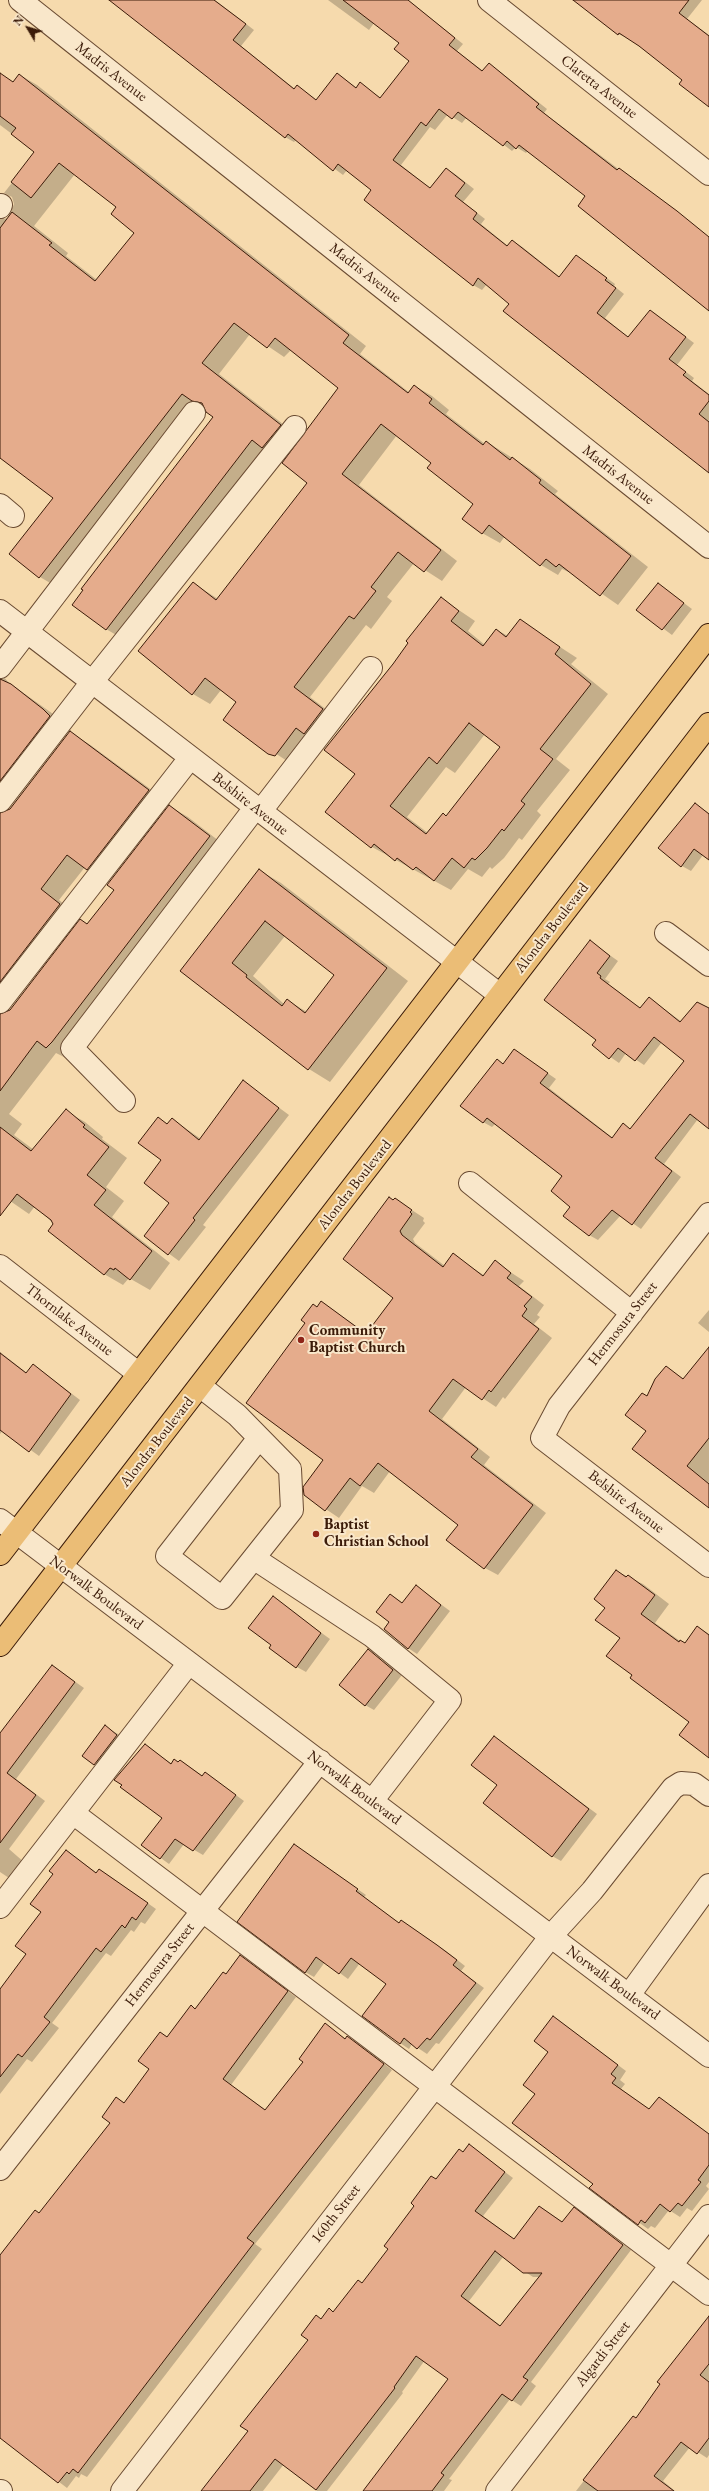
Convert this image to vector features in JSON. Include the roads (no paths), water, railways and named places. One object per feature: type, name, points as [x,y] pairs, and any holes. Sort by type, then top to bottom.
[{"type":"main road","points":[[0,1554],[8,1526],[139,1374],[709,635]]},
{"type":"main road","name":"Alondra Boulevard","points":[[0,1646],[709,724]]},
{"type":"street","name":"Madris Avenue","points":[[20,0],[709,547]]},
{"type":"street","name":"Claretta Avenue","points":[[489,0],[709,174]]},
{"type":"street","points":[[0,667],[194,413]]},
{"type":"street","points":[[0,801],[92,682],[295,427]]},
{"type":"street","name":"Belshire Avenue","points":[[0,612],[500,995]]},
{"type":"street","points":[[124,1100],[72,1048],[371,668]]},
{"type":"street","points":[[0,1002],[190,758]]},
{"type":"street","points":[[666,933],[709,966]]},
{"type":"street","points":[[470,1183],[632,1313]]},
{"type":"street","name":"Hermosura Street","points":[[542,1438],[560,1406],[709,1214]]},
{"type":"street","name":"Thornlake Avenue","points":[[0,1266],[139,1374]]},
{"type":"street","points":[[200,1386],[237,1415],[260,1438],[290,1469],[292,1510],[255,1559],[222,1598],[167,1556],[260,1438]]},
{"type":"street","name":"Belshire Avenue","points":[[542,1438],[709,1566]]},
{"type":"street","name":"Norwalk Boulevard","points":[[8,1526],[709,2056]]},
{"type":"street","points":[[255,1559],[372,1636],[450,1700],[372,1801]]},
{"type":"street","points":[[0,1907],[189,1663]]},
{"type":"street","name":"Hermosura Street","points":[[0,2169],[320,1761]]},
{"type":"street","name":"160th Street","points":[[122,2491],[551,1936],[592,1891],[673,1788],[681,1783],[694,1784],[709,1795]]},
{"type":"street","points":[[72,1813],[709,2294]]},
{"type":"street","points":[[629,1995],[709,1885]]},
{"type":"street","name":"Algardi Street","points":[[497,2491],[709,2216]]},
{"type":"place","name":"Community Baptist Church","points":[[301,1340]]},
{"type":"place","name":"Baptist Christian School","points":[[316,1534]]}]
